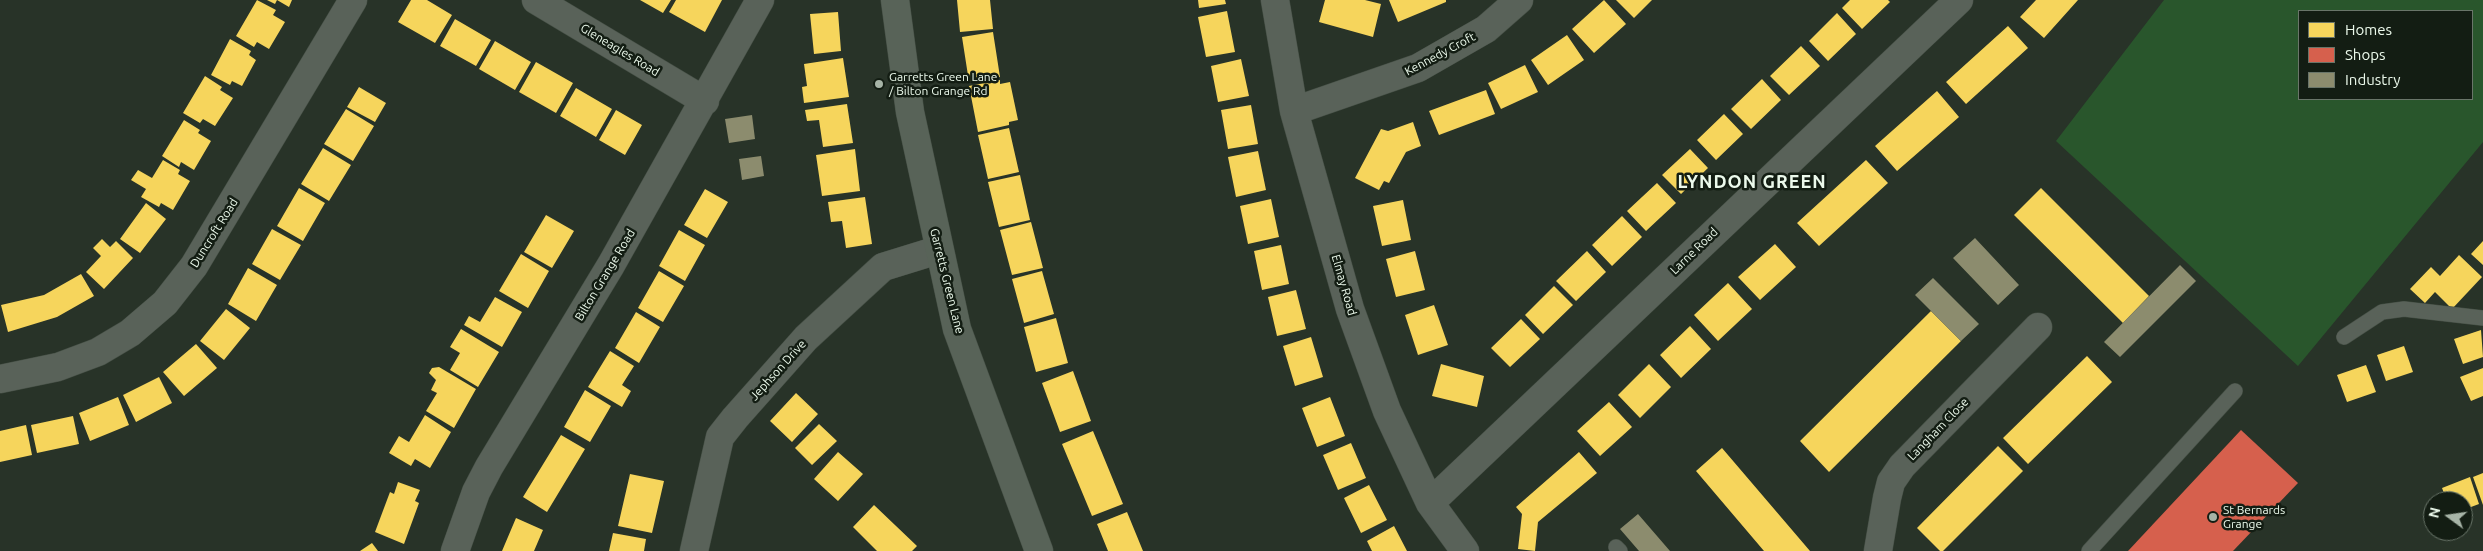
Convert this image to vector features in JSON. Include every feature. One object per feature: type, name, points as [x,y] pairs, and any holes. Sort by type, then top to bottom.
[{"type":"street","name":"Duncroft Road","points":[[0,379],[58,366],[98,352],[130,332],[165,303],[194,266],[353,0]]},
{"type":"street","name":"Gleneagles Road","points":[[536,0],[705,101]]},
{"type":"street","name":"Bilton Grange Road","points":[[455,551],[476,492],[489,467],[611,265],[705,101],[760,0]]},
{"type":"street","name":"Garretts Green Lane","points":[[895,0],[910,112],[938,250],[957,329],[1039,551]]},
{"type":"street","name":"Elmay Road","points":[[1275,0],[1294,111],[1350,309],[1387,411],[1430,503],[1464,551]]},
{"type":"street","name":"Kennedy Croft","points":[[1294,111],[1418,68],[1486,29],[1519,0]]},
{"type":"street","name":"Larne Road","points":[[1430,503],[1959,0]]},
{"type":"street","name":"Jephson Drive","points":[[694,551],[720,437],[735,418],[806,338],[883,267],[938,250]]},
{"type":"street","name":"Langham Close","points":[[1878,551],[1887,498],[1892,482],[1902,466],[2038,327]]},
{"type":"lane","points":[[2344,337],[2382,312],[2397,310],[2483,318]]},
{"type":"lane","points":[[2089,551],[2235,391]]},
{"type":"green space","points":[[2164,0],[2483,0],[2483,142],[2298,366],[2056,141]]},
{"type":"building: Homes","points":[[257,0],[276,10],[273,15],[285,22],[269,49],[257,42],[254,47],[236,36]]},
{"type":"building: Homes","points":[[267,0],[277,0],[275,4]]},
{"type":"building: Homes","points":[[277,0],[292,0],[289,7]]},
{"type":"building: Homes","points":[[411,0],[427,0],[452,15],[435,43],[398,22]]},
{"type":"building: Homes","points":[[640,0],[671,0],[663,13]]},
{"type":"building: Homes","points":[[676,0],[722,0],[705,32],[669,12]]},
{"type":"building: Homes","points":[[957,0],[990,0],[993,29],[960,32]]},
{"type":"building: Homes","points":[[1198,0],[1225,0],[1226,4],[1199,8]]},
{"type":"building: Homes","points":[[1325,0],[1365,0],[1381,4],[1373,37],[1319,22]]},
{"type":"building: Homes","points":[[1389,0],[1446,0],[1446,2],[1398,22]]},
{"type":"building: Homes","points":[[1604,0],[1626,24],[1594,53],[1572,29]]},
{"type":"building: Homes","points":[[1616,0],[1652,0],[1634,18]]},
{"type":"building: Homes","points":[[1850,0],[1888,0],[1890,2],[1862,29],[1842,8]]},
{"type":"building: Homes","points":[[2036,0],[2078,0],[2044,38],[2020,17]]},
{"type":"building: Homes","points":[[1227,11],[1235,52],[1206,57],[1198,17]]},
{"type":"building: Homes","points":[[838,12],[841,51],[814,54],[810,14]]},
{"type":"building: Homes","points":[[1837,13],[1856,34],[1828,61],[1809,41]]},
{"type":"building: Homes","points":[[455,19],[491,40],[476,66],[440,46]]},
{"type":"building: Homes","points":[[2008,26],[2028,48],[1966,104],[1946,82]]},
{"type":"building: Homes","points":[[993,32],[1000,77],[969,82],[962,37]]},
{"type":"building: Homes","points":[[1567,35],[1584,60],[1548,85],[1531,60]]},
{"type":"building: Homes","points":[[230,39],[251,51],[249,55],[256,60],[242,86],[232,81],[230,85],[211,75]]},
{"type":"building: Homes","points":[[495,41],[531,62],[515,90],[479,69]]},
{"type":"building: Homes","points":[[1801,46],[1820,66],[1789,95],[1770,76]]},
{"type":"building: Homes","points":[[843,58],[849,97],[804,103],[802,87],[807,86],[804,64]]},
{"type":"building: Homes","points":[[1241,59],[1249,96],[1218,102],[1211,66]]},
{"type":"building: Homes","points":[[536,62],[573,83],[556,113],[519,92]]},
{"type":"building: Homes","points":[[1525,65],[1538,92],[1501,109],[1488,83]]},
{"type":"building: Homes","points":[[205,76],[222,87],[220,90],[233,98],[215,126],[203,119],[200,123],[183,113]]},
{"type":"building: Homes","points":[[1762,79],[1781,100],[1751,129],[1731,109]]},
{"type":"building: Homes","points":[[1000,80],[1000,84],[1010,82],[1018,120],[1009,122],[1009,125],[978,132],[969,86]]},
{"type":"building: Homes","points":[[359,87],[386,103],[375,122],[347,107]]},
{"type":"building: Homes","points":[[576,88],[612,109],[596,137],[560,116]]},
{"type":"building: Homes","points":[[1486,90],[1495,114],[1439,135],[1429,111]]},
{"type":"building: Homes","points":[[1937,91],[1959,117],[1897,171],[1875,146]]},
{"type":"building: Homes","points":[[847,104],[853,143],[823,147],[819,120],[807,121],[805,110]]},
{"type":"building: Homes","points":[[1251,105],[1258,144],[1228,149],[1221,110]]},
{"type":"building: Homes","points":[[346,109],[374,126],[353,161],[324,144]]},
{"type":"building: Homes","points":[[616,110],[642,125],[625,155],[599,140]]},
{"type":"building: Homes","points":[[1724,114],[1743,134],[1716,160],[1697,140]]},
{"type":"building: Homes","points":[[184,120],[200,130],[198,133],[211,141],[194,170],[181,162],[179,167],[162,156]]},
{"type":"building: Homes","points":[[1413,122],[1421,146],[1406,152],[1389,183],[1384,181],[1379,190],[1355,178],[1381,129],[1388,131]]},
{"type":"building: Homes","points":[[1009,128],[1019,172],[988,179],[978,135]]},
{"type":"building: Homes","points":[[323,148],[351,165],[329,201],[301,184]]},
{"type":"building: Homes","points":[[855,149],[860,191],[822,196],[816,155]]},
{"type":"building: Homes","points":[[1690,149],[1708,168],[1681,194],[1662,175]]},
{"type":"building: Homes","points":[[1258,151],[1266,190],[1236,197],[1228,157]]},
{"type":"building: Homes","points":[[163,160],[180,170],[178,174],[190,181],[173,210],[161,203],[159,207],[141,197],[146,189],[131,180],[138,170],[152,178]]},
{"type":"building: Homes","points":[[1866,160],[1888,183],[1819,246],[1797,223]]},
{"type":"building: Homes","points":[[1020,175],[1030,220],[999,227],[988,182]]},
{"type":"building: Homes","points":[[1657,183],[1676,203],[1646,231],[1627,211]]},
{"type":"building: Homes","points":[[299,188],[325,203],[303,241],[277,226]]},
{"type":"building: Homes","points":[[2041,188],[2149,296],[2123,323],[2014,215]]},
{"type":"building: Homes","points":[[705,189],[728,202],[707,238],[684,225]]},
{"type":"building: Homes","points":[[865,197],[872,244],[846,248],[842,221],[831,222],[828,202]]},
{"type":"building: Homes","points":[[1271,199],[1279,237],[1248,244],[1240,206]]},
{"type":"building: Homes","points":[[1403,200],[1411,240],[1382,246],[1373,206]]},
{"type":"building: Homes","points":[[146,203],[166,219],[140,253],[120,239]]},
{"type":"building: Homes","points":[[546,215],[574,231],[552,268],[524,252]]},
{"type":"building: Homes","points":[[1622,216],[1642,237],[1612,266],[1592,245]]},
{"type":"building: Homes","points":[[1031,222],[1043,268],[1012,275],[1000,230]]},
{"type":"building: Homes","points":[[272,229],[301,245],[280,280],[252,264]]},
{"type":"building: Homes","points":[[679,230],[705,245],[685,281],[659,266]]},
{"type":"building: Homes","points":[[102,239],[110,247],[116,241],[133,258],[104,289],[86,272],[101,256],[93,248]]},
{"type":"building: Homes","points":[[2483,241],[2483,265],[2471,254]]},
{"type":"building: Homes","points":[[1775,244],[1796,267],[1760,300],[1738,277]]},
{"type":"building: Homes","points":[[1281,245],[1289,284],[1262,290],[1254,251]]},
{"type":"building: Homes","points":[[1415,251],[1425,290],[1396,297],[1386,259]]},
{"type":"building: Homes","points":[[1587,251],[1606,272],[1576,301],[1556,281]]},
{"type":"building: Homes","points":[[521,254],[549,271],[528,308],[499,291]]},
{"type":"building: Homes","points":[[2459,255],[2482,277],[2452,309],[2435,292],[2425,303],[2410,289],[2431,267],[2440,276]]},
{"type":"building: Homes","points":[[248,268],[277,285],[256,321],[228,304]]},
{"type":"building: Homes","points":[[659,271],[684,286],[663,322],[638,308]]},
{"type":"building: Homes","points":[[1042,271],[1054,314],[1024,323],[1012,279]]},
{"type":"building: Homes","points":[[81,274],[94,296],[57,317],[8,332],[1,305],[44,295]]},
{"type":"building: Homes","points":[[1728,283],[1752,309],[1718,341],[1694,315]]},
{"type":"building: Homes","points":[[1554,286],[1573,305],[1543,334],[1525,315]]},
{"type":"building: Homes","points":[[1296,290],[1306,329],[1277,336],[1268,297]]},
{"type":"building: Homes","points":[[495,297],[522,312],[502,347],[464,325],[469,316],[480,322]]},
{"type":"building: Homes","points":[[1434,305],[1448,345],[1418,355],[1405,315]]},
{"type":"building: Homes","points":[[226,309],[250,328],[224,360],[200,341]]},
{"type":"building: Homes","points":[[1931,311],[1961,341],[1829,472],[1800,441]]},
{"type":"building: Homes","points":[[636,312],[660,327],[639,363],[615,348]]},
{"type":"building: Homes","points":[[1056,318],[1068,363],[1036,372],[1024,327]]},
{"type":"building: Homes","points":[[1521,319],[1540,339],[1510,367],[1491,348]]},
{"type":"building: Homes","points":[[1690,326],[1711,349],[1681,378],[1660,355]]},
{"type":"building: Homes","points":[[461,329],[499,352],[478,387],[450,370],[460,353],[450,347]]},
{"type":"building: Homes","points":[[2481,330],[2483,357],[2463,364],[2454,339]]},
{"type":"building: Homes","points":[[1311,337],[1323,377],[1295,386],[1283,346]]},
{"type":"building: Homes","points":[[196,344],[217,368],[184,396],[163,372]]},
{"type":"building: Homes","points":[[2404,346],[2413,372],[2386,381],[2377,355]]},
{"type":"building: Homes","points":[[610,351],[634,366],[622,385],[631,391],[622,407],[588,387]]},
{"type":"building: Homes","points":[[2087,356],[2112,382],[2028,464],[2003,438]]},
{"type":"building: Homes","points":[[1441,364],[1484,376],[1477,407],[1432,396]]},
{"type":"building: Homes","points":[[1649,364],[1671,387],[1640,418],[1618,395]]},
{"type":"building: Homes","points":[[2366,365],[2376,392],[2347,402],[2337,375]]},
{"type":"building: Homes","points":[[439,367],[476,389],[454,428],[426,411],[437,393],[431,390],[436,380],[429,373],[432,368]]},
{"type":"building: Homes","points":[[2483,368],[2483,396],[2471,401],[2460,377]]},
{"type":"building: Homes","points":[[1073,371],[1091,421],[1060,432],[1042,383]]},
{"type":"building: Homes","points":[[159,377],[172,403],[136,422],[123,395]]},
{"type":"building: Homes","points":[[585,390],[611,406],[590,442],[564,427]]},
{"type":"building: Homes","points":[[796,393],[818,414],[792,442],[770,421]]},
{"type":"building: Homes","points":[[118,397],[129,425],[90,441],[79,413]]},
{"type":"building: Homes","points":[[1330,397],[1345,436],[1317,447],[1302,408]]},
{"type":"building: Homes","points":[[1609,402],[1632,427],[1600,456],[1577,431]]},
{"type":"building: Homes","points":[[425,415],[451,432],[430,468],[415,459],[411,466],[389,453],[399,436],[409,442]]},
{"type":"building: Homes","points":[[73,416],[79,444],[37,453],[31,425]]},
{"type":"building: Homes","points":[[819,424],[837,441],[812,465],[795,448]]},
{"type":"building: Homes","points":[[26,425],[32,455],[0,462],[0,431]]},
{"type":"building: Homes","points":[[1093,431],[1123,504],[1092,516],[1062,444]]},
{"type":"building: Homes","points":[[561,435],[585,449],[547,512],[523,497]]},
{"type":"building: Homes","points":[[1351,443],[1366,478],[1338,490],[1323,455]]},
{"type":"building: Homes","points":[[1998,446],[2023,471],[1943,551],[1940,551],[1917,528]]},
{"type":"building: Homes","points":[[1722,448],[1810,551],[1764,551],[1696,471]]},
{"type":"building: Homes","points":[[838,452],[863,474],[838,501],[814,479]]},
{"type":"building: Homes","points":[[1579,452],[1597,473],[1538,522],[1535,551],[1518,549],[1522,514],[1516,507]]},
{"type":"building: Homes","points":[[2483,473],[2483,505],[2473,477]]},
{"type":"building: Homes","points":[[630,474],[664,481],[652,533],[618,526]]},
{"type":"building: Homes","points":[[2470,477],[2479,504],[2473,506],[2473,491],[2443,491],[2442,488]]},
{"type":"building: Homes","points":[[398,482],[420,490],[415,501],[419,503],[404,544],[375,532],[390,492],[394,494]]},
{"type":"building: Homes","points":[[1369,485],[1387,520],[1361,533],[1344,498]]},
{"type":"building: Homes","points":[[874,505],[917,546],[912,551],[877,551],[853,527]]},
{"type":"building: Homes","points":[[1127,512],[1143,551],[1108,551],[1097,524]]},
{"type":"building: Homes","points":[[516,518],[543,530],[534,551],[502,551]]},
{"type":"building: Homes","points":[[1394,526],[1407,551],[1372,551],[1367,541]]},
{"type":"building: Homes","points":[[613,533],[646,539],[644,551],[609,551]]},
{"type":"building: Homes","points":[[372,543],[378,551],[360,551]]},
{"type":"building: Shops","name":"St Bernards Grange","points":[[2241,430],[2298,483],[2233,551],[2128,551]]},
{"type":"building: Industry","points":[[752,115],[755,139],[729,143],[725,119]]},
{"type":"building: Industry","points":[[761,156],[764,176],[742,180],[739,159]]},
{"type":"building: Industry","points":[[1975,238],[2019,285],[1998,305],[1953,258]]},
{"type":"building: Industry","points":[[2180,265],[2196,281],[2120,357],[2104,342]]},
{"type":"building: Industry","points":[[1933,278],[1979,324],[1961,341],[1915,295]]},
{"type":"building: Industry","points":[[1638,514],[1670,551],[1639,551],[1620,529]]},
{"type":"place","name":"Garretts Green Lane / Bilton Grange Rd","points":[[879,84]]},
{"type":"place","name":"St Bernards Grange","points":[[2213,517]]},
{"type":"district","name":"LYNDON GREEN","points":[[1752,182]]}]
